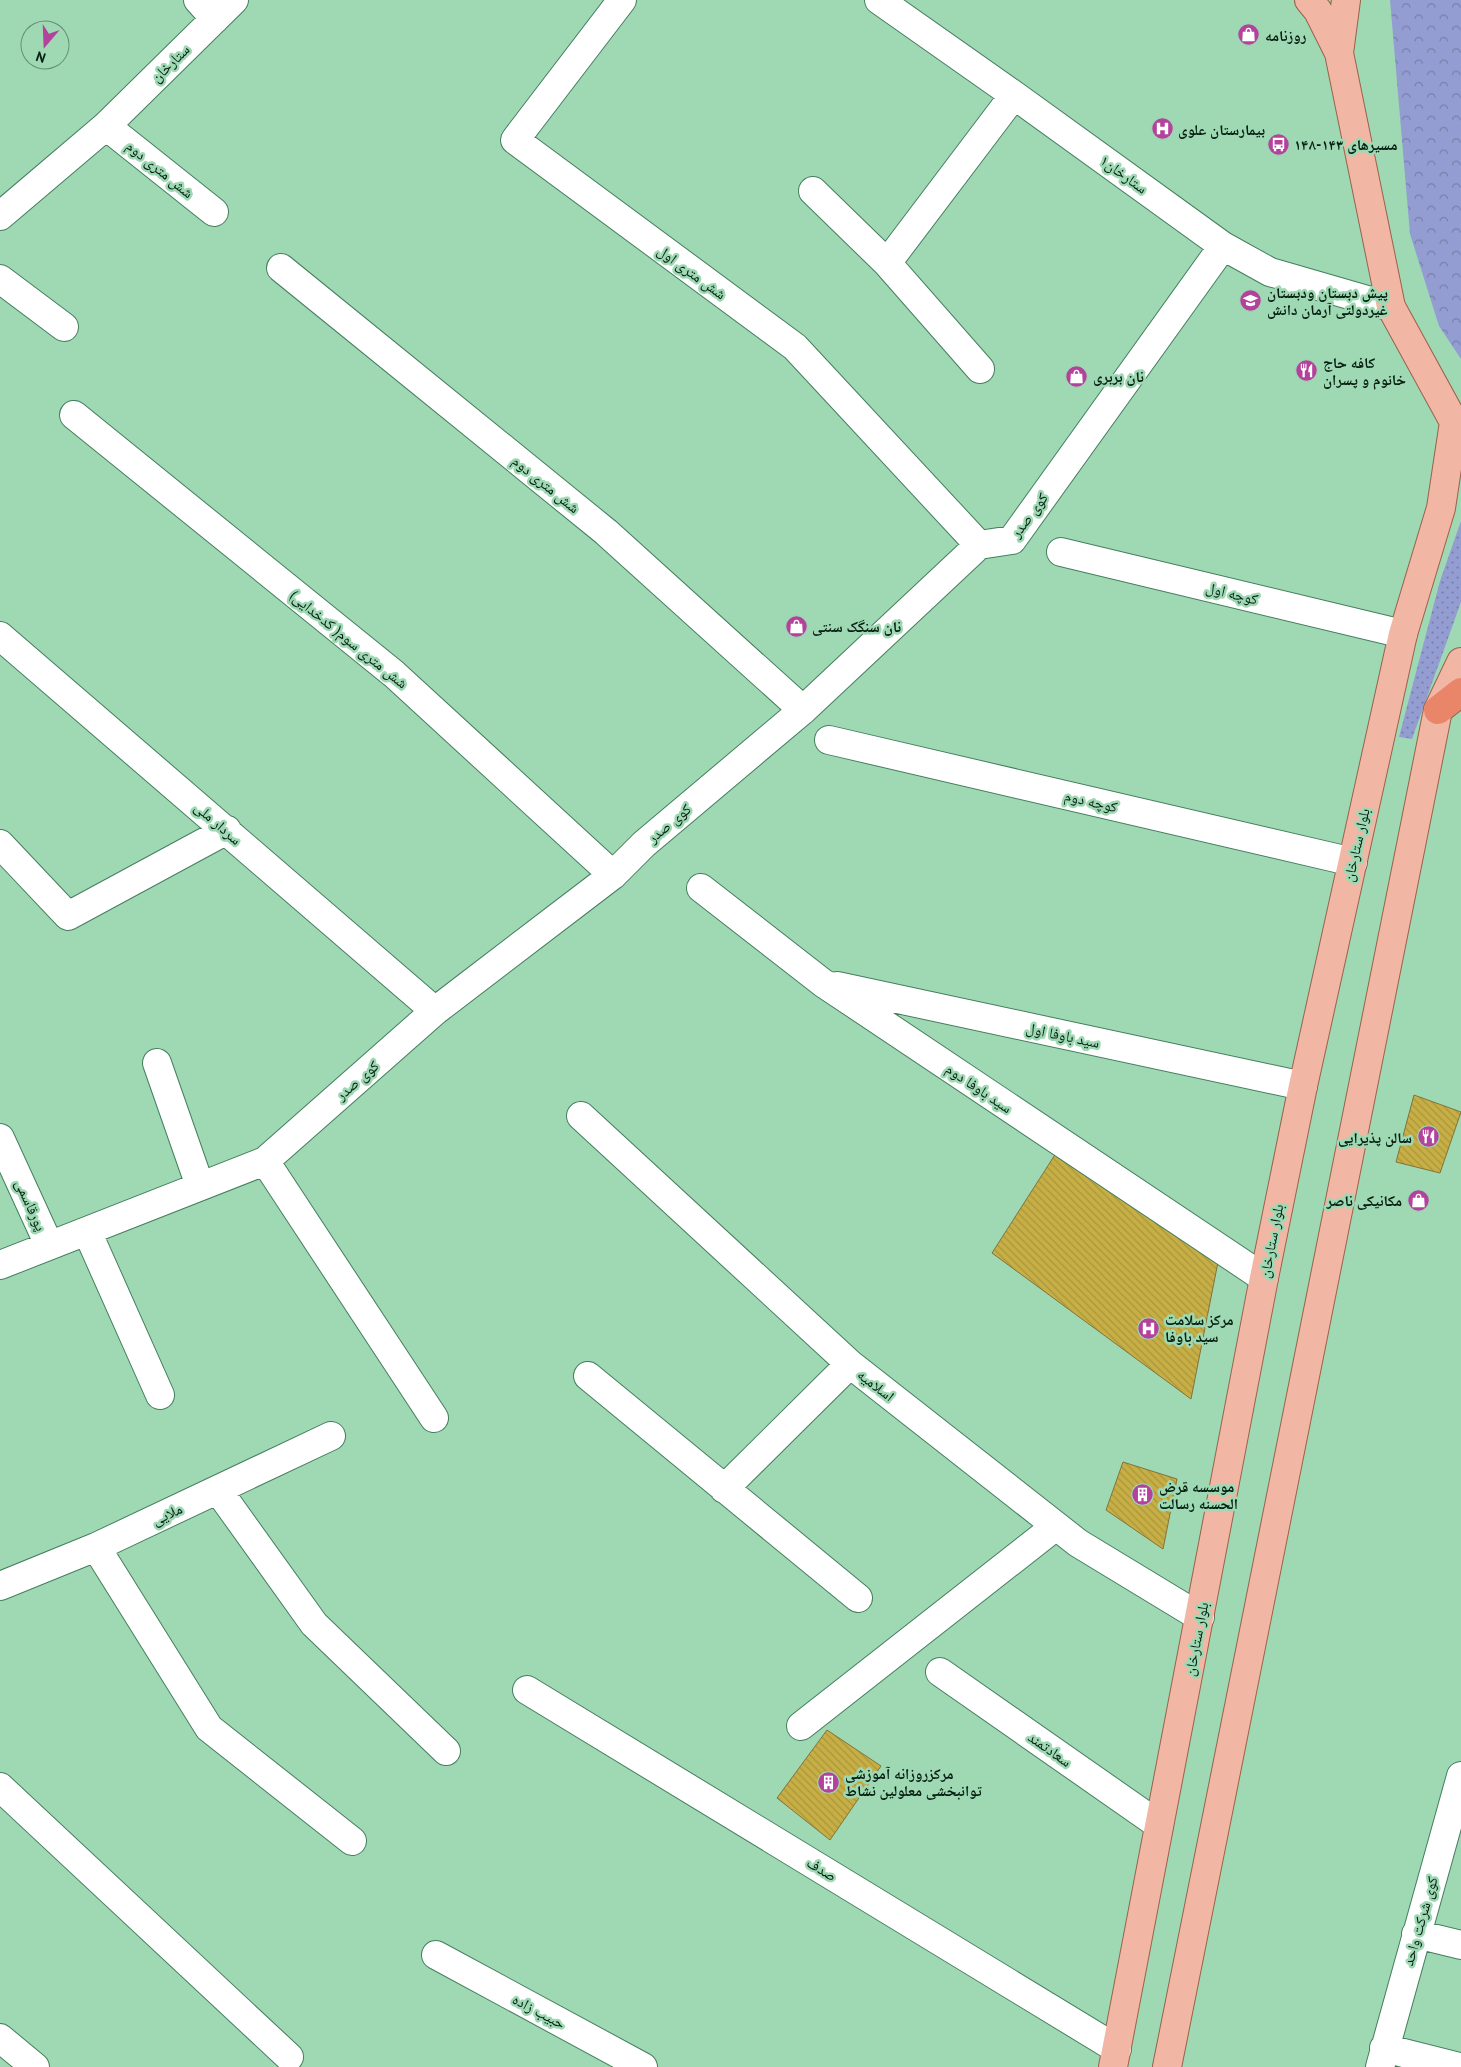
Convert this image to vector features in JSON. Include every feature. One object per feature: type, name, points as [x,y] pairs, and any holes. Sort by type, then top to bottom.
[{"type":"highway","points":[[1438,710],[1461,692]]},
{"type":"main road","points":[[1309,0],[1318,11],[1339,53],[1391,307],[1458,423]]},
{"type":"main road","points":[[1339,53],[1346,0]]},
{"type":"main road","name":"بلوار ستارخان","points":[[1115,2058],[1264,1278],[1303,1086],[1403,634],[1442,508],[1458,423]]},
{"type":"main road","points":[[1167,2067],[1438,710],[1461,662]]},
{"type":"street","name":"شش متری اول","points":[[622,0],[514,140],[795,347],[979,545]]},
{"type":"street","name":"ستارخان۱","points":[[879,0],[1223,246],[1270,272],[1391,307]]},
{"type":"street","name":"ستارخان","points":[[0,216],[106,126],[216,6]]},
{"type":"street","points":[[887,263],[1014,95]]},
{"type":"street","name":"شش متری دوم","points":[[106,126],[214,212]]},
{"type":"street","points":[[813,191],[887,263],[980,369]]},
{"type":"street","name":"کوی صدر","points":[[0,1265],[265,1161],[435,1011],[614,875],[644,844],[803,710],[979,545],[1012,540],[1223,246]]},
{"type":"street","name":"شش متری دوم","points":[[281,268],[606,532],[803,710]]},
{"type":"street","points":[[0,279],[64,327]]},
{"type":"street","name":"(کدخدایی )شش متری سوم","points":[[74,415],[394,674],[614,875]]},
{"type":"street","name":"کوچه اول","points":[[1061,552],[1403,634]]},
{"type":"street","name":"سردار ملی","points":[[0,636],[435,1011]]},
{"type":"street","name":"کوچه دوم","points":[[829,740],[1353,862]]},
{"type":"street","points":[[0,844],[68,916],[227,830]]},
{"type":"street","name":"سید باوفا دوم","points":[[701,888],[823,983],[1264,1278]]},
{"type":"street","name":"سید باوفا اول","points":[[823,983],[1303,1086]]},
{"type":"street","points":[[157,1063],[200,1186]]},
{"type":"street","name":"اسلامیه","points":[[581,1116],[850,1364],[1078,1543],[1200,1617]]},
{"type":"street","name":"پورقاسمی","points":[[0,1138],[49,1245]]},
{"type":"street","points":[[265,1161],[434,1418]]},
{"type":"street","points":[[87,1230],[160,1395]]},
{"type":"street","points":[[724,1489],[850,1364]]},
{"type":"street","points":[[588,1376],[858,1598]]},
{"type":"street","name":"ملایی","points":[[0,1586],[96,1547],[332,1436]]},
{"type":"street","points":[[218,1490],[314,1624],[446,1751]]},
{"type":"street","points":[[801,1726],[1056,1526]]},
{"type":"street","points":[[96,1547],[209,1728],[352,1842]]},
{"type":"street","name":"سعادتمند","points":[[940,1672],[1159,1825]]},
{"type":"street","name":"صدف","points":[[527,1690],[1115,2058]]},
{"type":"street","name":"کوی شرکت واحد","points":[[1382,2057],[1461,1776]]},
{"type":"street","points":[[0,1787],[289,2057]]},
{"type":"street","points":[[1416,1934],[1461,1945]]},
{"type":"street","name":"حبیب زاده","points":[[436,1955],[643,2067]]},
{"type":"street","points":[[0,2038],[35,2067]]},
{"type":"street","points":[[1382,2057],[1459,2067]]},
{"type":"green space","points":[[1390,0],[1461,0],[1461,359],[1439,326],[1410,234]]},
{"type":"green space","points":[[1461,521],[1461,602],[1412,739],[1399,737],[1440,581]]},
{"type":"building","name":"سالن پذیرایی","points":[[1414,1095],[1461,1112],[1440,1173],[1396,1162]]},
{"type":"building","name":"مرکز سلامت سید باوفا","points":[[1058,1150],[1219,1257],[1191,1399],[992,1253]]},
{"type":"building","name":"موسسه قرض الحسنه رسالت","points":[[1123,1462],[1177,1479],[1163,1549],[1106,1510]]},
{"type":"building","name":"مرکزروزانه آموزشی توانبخشی معلولین نشاط","points":[[827,1730],[881,1766],[830,1840],[777,1798]]},
{"type":"place","name":"روزنامه","points":[[1249,35]]},
{"type":"place","name":"بیمارستان علوی","points":[[1162,129]]},
{"type":"place","name":"مسیرهای ۱۴۳-۱۴۸","points":[[1278,144]]},
{"type":"place","name":"پیش دبستان ودبستان غیردولتی آرمان دانش","points":[[1251,301]]},
{"type":"place","name":"کافه حاج‌ خانوم‌ و پسران","points":[[1307,371]]},
{"type":"place","name":"نان بربری","points":[[1077,376]]},
{"type":"place","name":"نان سنگک سنتی","points":[[796,626]]},
{"type":"place","name":"سالن پذیرایی","points":[[1428,1137]]},
{"type":"place","name":"مکانیکی ناصر","points":[[1418,1200]]},
{"type":"place","name":"مرکز سلامت سید باوفا","points":[[1149,1328]]},
{"type":"place","name":"موسسه قرض الحسنه رسالت","points":[[1143,1495]]},
{"type":"place","name":"مرکزروزانه آموزشی توانبخشی معلولین نشاط","points":[[829,1782]]}]
